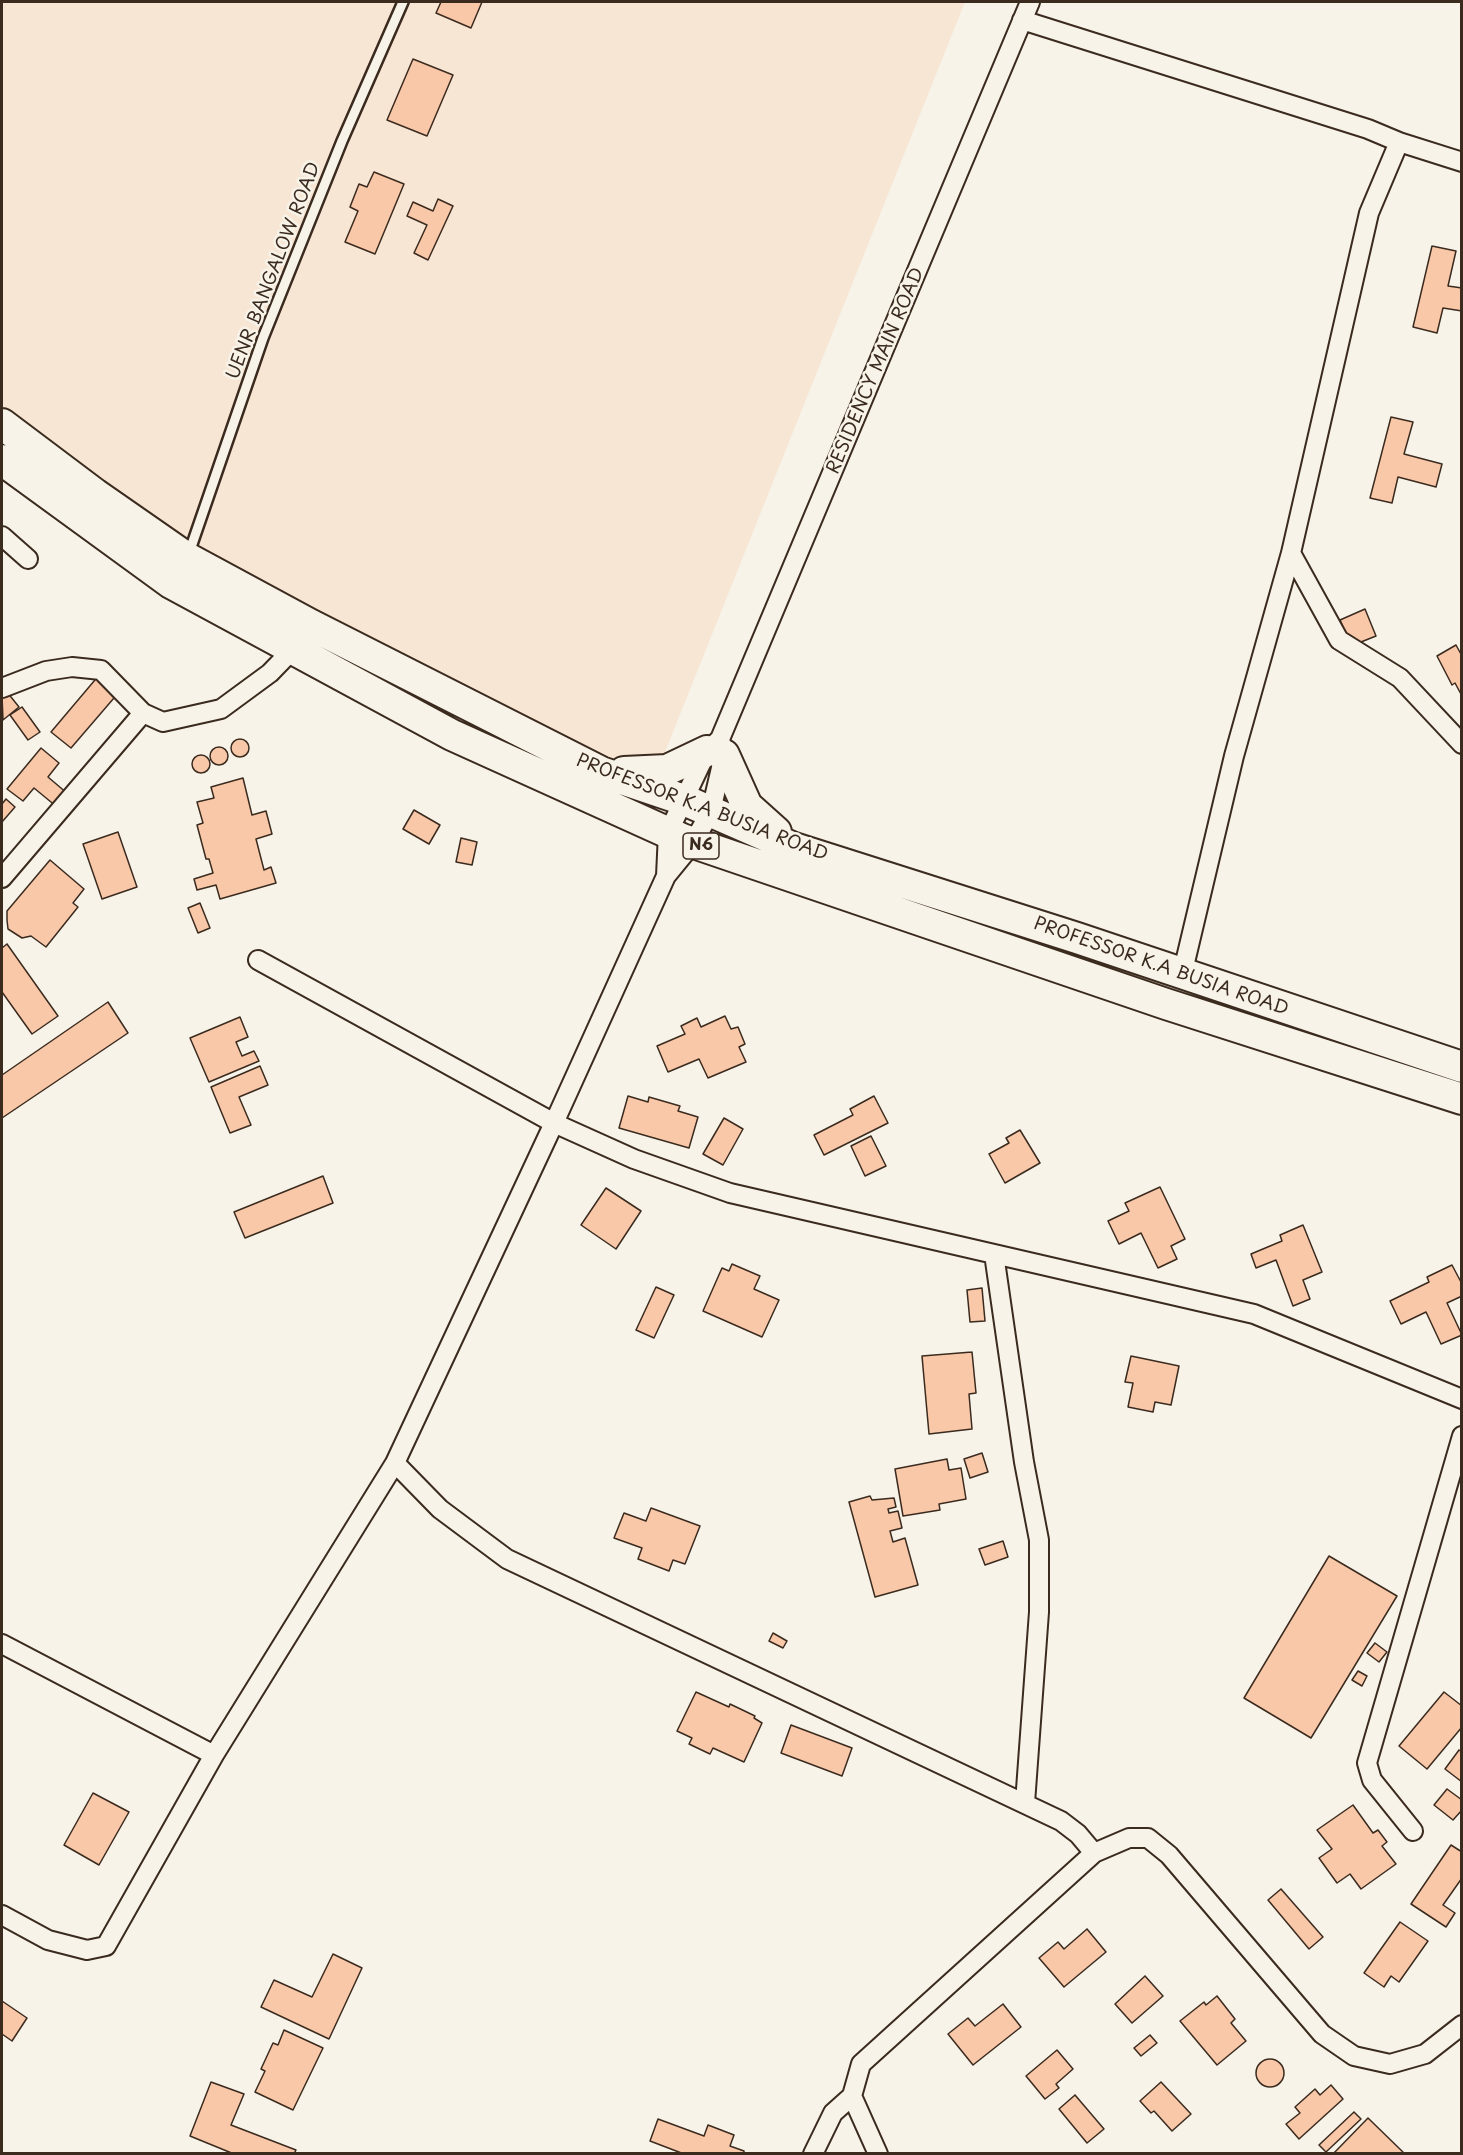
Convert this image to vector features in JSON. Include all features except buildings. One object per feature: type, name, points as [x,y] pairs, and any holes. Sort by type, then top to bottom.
[{"type":"main road","name":"PROFESSOR K.A BUSIA ROAD","points":[[2,424],[95,495],[187,558],[311,625],[602,772],[698,806],[794,848],[1023,920],[1461,1067]]},
{"type":"main road","name":"PROFESSOR K.A BUSIA ROAD","points":[[2,460],[171,583],[452,735],[681,838],[1166,1004],[1461,1099]]},
{"type":"main road","points":[[255,628],[269,602]]},
{"type":"main road","points":[[602,772],[651,773],[667,770],[717,748],[747,806],[794,848]]},
{"type":"street","name":"RESIDENCY MAIN ROAD","points":[[717,748],[1030,2]]},
{"type":"street","points":[[1022,20],[1368,129],[1399,142],[1461,162]]},
{"type":"street","points":[[1182,975],[1234,756],[1291,554],[1369,213],[1399,142]]},
{"type":"street","points":[[2,536],[28,559]]},
{"type":"street","points":[[1291,554],[1340,640],[1400,678],[1461,744]]},
{"type":"street","points":[[2,688],[46,670],[72,667],[101,670],[143,713],[163,722],[190,718],[220,708],[270,673],[295,651],[311,625]]},
{"type":"street","points":[[2,878],[143,713]]},
{"type":"street","points":[[2,1915],[48,1940],[87,1950],[106,1946],[214,1755],[395,1463],[555,1123],[681,838],[698,806],[717,748]]},
{"type":"street","points":[[666,876],[681,838],[698,806],[717,748]]},
{"type":"street","points":[[258,960],[555,1123],[634,1159],[730,1193],[1254,1314],[1461,1399]]},
{"type":"street","points":[[994,1254],[1024,1462],[1039,1540],[1039,1612],[1025,1803]]},
{"type":"street","points":[[1413,1831],[1372,1780],[1367,1763],[1461,1436]]},
{"type":"street","points":[[395,1463],[440,1509],[507,1559],[1061,1821],[1078,1834],[1094,1853]]},
{"type":"street","points":[[2,1644],[214,1755]]},
{"type":"street","points":[[813,2154],[833,2113],[852,2096],[861,2064],[1094,1853],[1129,1838],[1148,1838],[1158,1845],[1322,2034],[1354,2056],[1390,2064],[1425,2054],[1461,2025]]},
{"type":"street","points":[[852,2096],[878,2154]]},
{"type":"lane","name":"UENR BANGALOW ROAD","points":[[187,558],[263,338],[338,152],[403,2]]},
{"type":"shaded area","points":[[2,2],[965,2],[653,782],[214,560],[2,422]]}]
